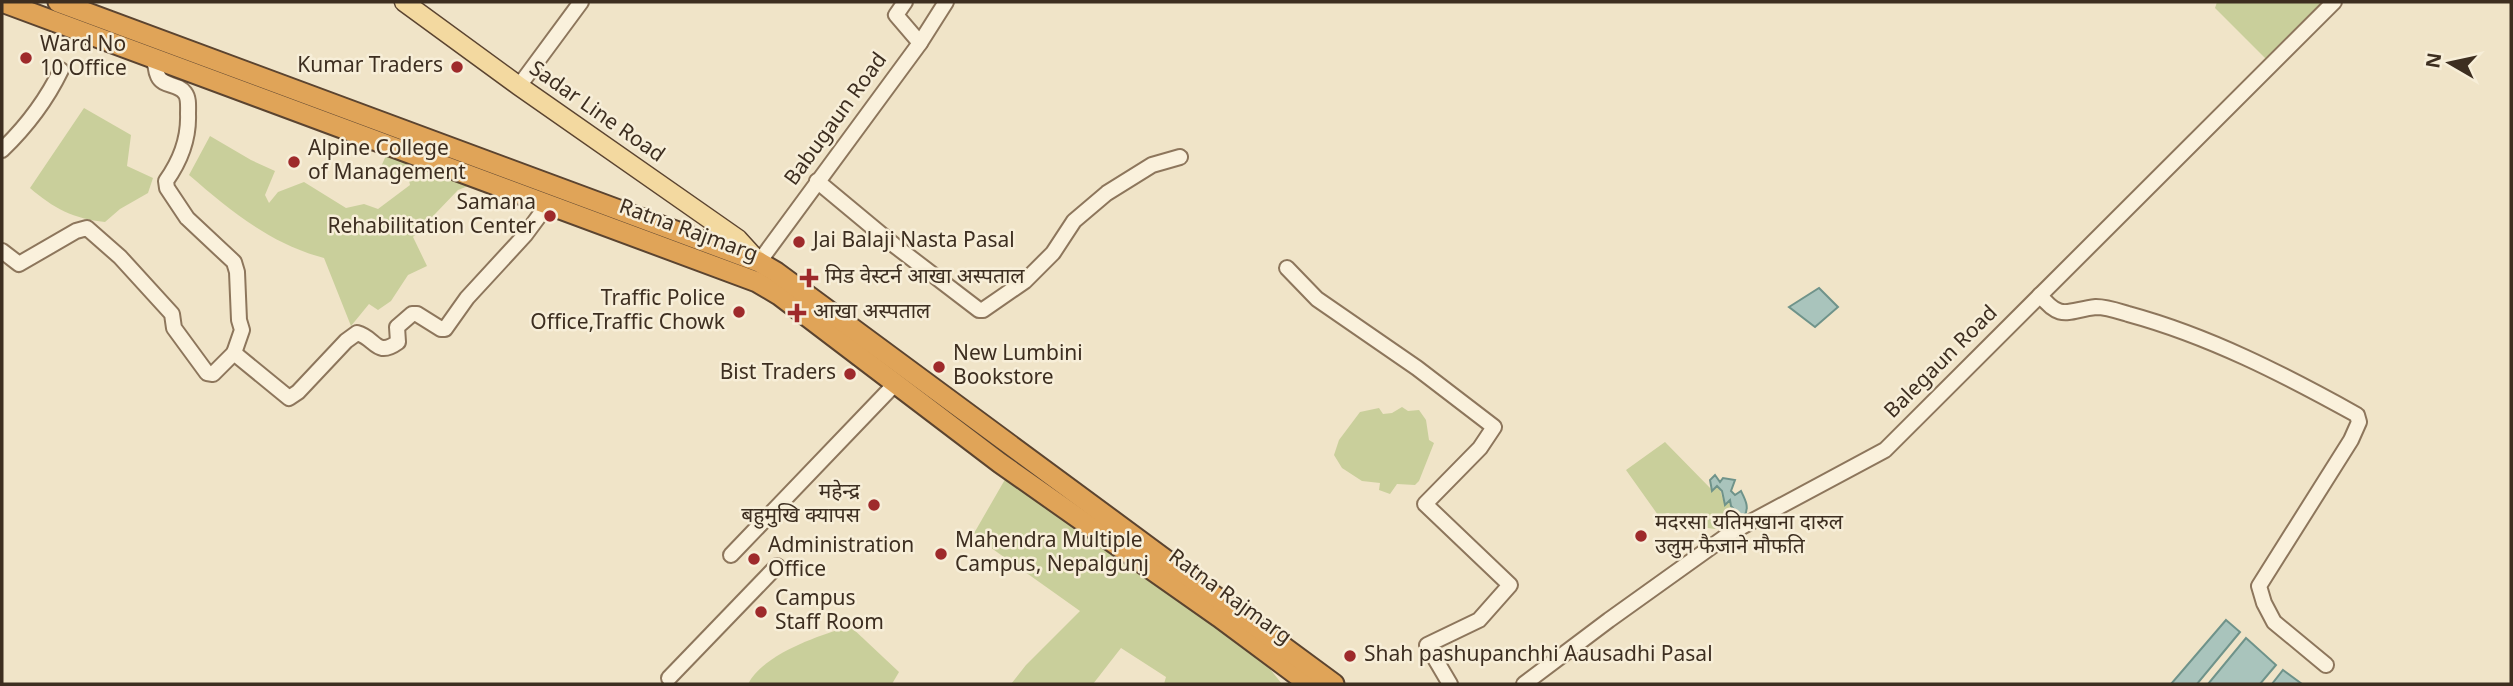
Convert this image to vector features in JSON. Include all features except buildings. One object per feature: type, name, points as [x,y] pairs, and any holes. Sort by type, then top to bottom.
[{"type":"highway","name":"Ratna Rajmarg","points":[[2,2],[757,282],[779,295],[1011,471],[1219,617],[1308,684]]},
{"type":"highway","name":"Ratna Rajmarg","points":[[58,2],[759,262],[909,368],[1334,684]]},
{"type":"main road","name":"Sadar Line Road","points":[[404,2],[738,239],[759,262]]},
{"type":"street","points":[[519,86],[581,2]]},
{"type":"street","points":[[905,2],[897,15],[920,43]]},
{"type":"street","name":"Babugaun Road","points":[[759,262],[920,43],[946,2]]},
{"type":"street","name":"Balegaun Road","points":[[1524,684],[1732,532],[1885,450],[2334,2]]},
{"type":"street","points":[[2,251],[19,264],[76,231],[87,228],[120,257],[173,314],[174,328],[206,373],[213,374],[234,353],[242,330],[239,320],[237,272],[234,262],[187,218],[167,188],[166,181],[176,168],[186,143],[188,98],[178,86],[160,79],[152,56]]},
{"type":"street","points":[[2,150],[47,99],[61,70]]},
{"type":"street","points":[[817,181],[894,245],[978,310],[983,310],[1025,281],[1054,253],[1074,221],[1107,193],[1152,165],[1180,157]]},
{"type":"street","points":[[234,353],[289,398],[357,333],[361,333],[381,349],[386,349],[398,342],[397,327],[412,314],[445,329],[477,286],[525,235],[545,208],[540,202]]},
{"type":"street","points":[[1287,268],[1317,299],[1417,368],[1494,428],[1480,448],[1425,504],[1510,585],[1479,620],[1427,645],[1450,684]]},
{"type":"street","points":[[2040,295],[2051,309],[2063,312],[2099,307],[2189,333],[2241,354],[2357,415],[2359,422],[2351,440],[2259,586],[2274,622],[2326,664]]},
{"type":"street","points":[[731,555],[894,385],[889,380]]},
{"type":"street","points":[[669,678],[777,566]]},
{"type":"green space","points":[[2217,2],[2319,2],[2323,5],[2266,59],[2215,8]]},
{"type":"green space","points":[[84,108],[131,135],[127,166],[153,178],[148,193],[120,209],[105,222],[64,211],[30,188]]},
{"type":"green space","points":[[210,136],[275,171],[265,195],[269,203],[278,192],[304,182],[346,208],[364,204],[378,209],[410,185],[408,176],[390,179],[379,171],[389,149],[476,183],[458,190],[413,237],[427,266],[408,275],[391,301],[378,310],[369,304],[351,326],[324,258],[286,244],[252,225],[189,175]]},
{"type":"green space","points":[[1402,407],[1408,411],[1419,410],[1426,420],[1429,440],[1434,443],[1419,481],[1415,485],[1397,484],[1390,494],[1379,490],[1380,483],[1362,481],[1342,468],[1334,455],[1339,440],[1360,412],[1379,408],[1383,414],[1392,413]]},
{"type":"green space","points":[[1665,442],[1712,490],[1717,485],[1725,504],[1730,499],[1731,506],[1741,517],[1715,529],[1678,524],[1669,513],[1658,515],[1626,470]]},
{"type":"green space","points":[[1007,476],[1262,659],[1282,684],[1164,684],[1166,677],[1121,648],[1093,684],[1011,684],[1026,665],[1080,611],[973,535]]},
{"type":"green space","points":[[850,626],[899,672],[892,684],[748,684],[767,663],[793,647]]},
{"type":"water","points":[[1819,288],[1838,307],[1815,327],[1789,307]]},
{"type":"water","points":[[1715,475],[1720,482],[1723,478],[1735,480],[1731,491],[1735,495],[1741,491],[1747,507],[1744,516],[1741,517],[1731,506],[1730,500],[1725,505],[1722,491],[1717,486],[1712,491],[1710,480]]},
{"type":"water","points":[[2226,620],[2240,632],[2197,684],[2171,684]]},
{"type":"water","points":[[2246,638],[2276,665],[2260,684],[2208,684]]},
{"type":"water","points":[[2283,670],[2302,684],[2272,684]]},
{"type":"place","name":"Ward No 10 Office","points":[[26,58]]},
{"type":"place","name":"Kumar Traders","points":[[457,67]]},
{"type":"place","name":"Alpine College of Management","points":[[294,162]]},
{"type":"place","name":"Samana Rehabilitation Center","points":[[550,216]]},
{"type":"place","name":"Jai Balaji Nasta Pasal","points":[[799,242]]},
{"type":"place","name":"मिड वेस्टर्न आखा अस्पताल","points":[[809,278]]},
{"type":"place","name":"Traffic Police Office,Traffic Chowk","points":[[739,312]]},
{"type":"place","name":"आखा अस्पताल","points":[[797,313]]},
{"type":"place","name":"New Lumbini Bookstore","points":[[939,367]]},
{"type":"place","name":"Bist Traders","points":[[850,374]]},
{"type":"place","name":"महेन्द्र बहुमुखि क्यापस","points":[[874,505]]},
{"type":"place","name":"मदरसा यतिमखाना दारुल उलुम फैजाने माैफति","points":[[1641,536]]},
{"type":"place","name":"Mahendra Multiple Campus, Nepalgunj","points":[[941,554]]},
{"type":"place","name":"Administration Office","points":[[754,559]]},
{"type":"place","name":"Campus Staff Room","points":[[761,612]]},
{"type":"place","name":"Shah pashupanchhi Aausadhi Pasal","points":[[1350,656]]}]
